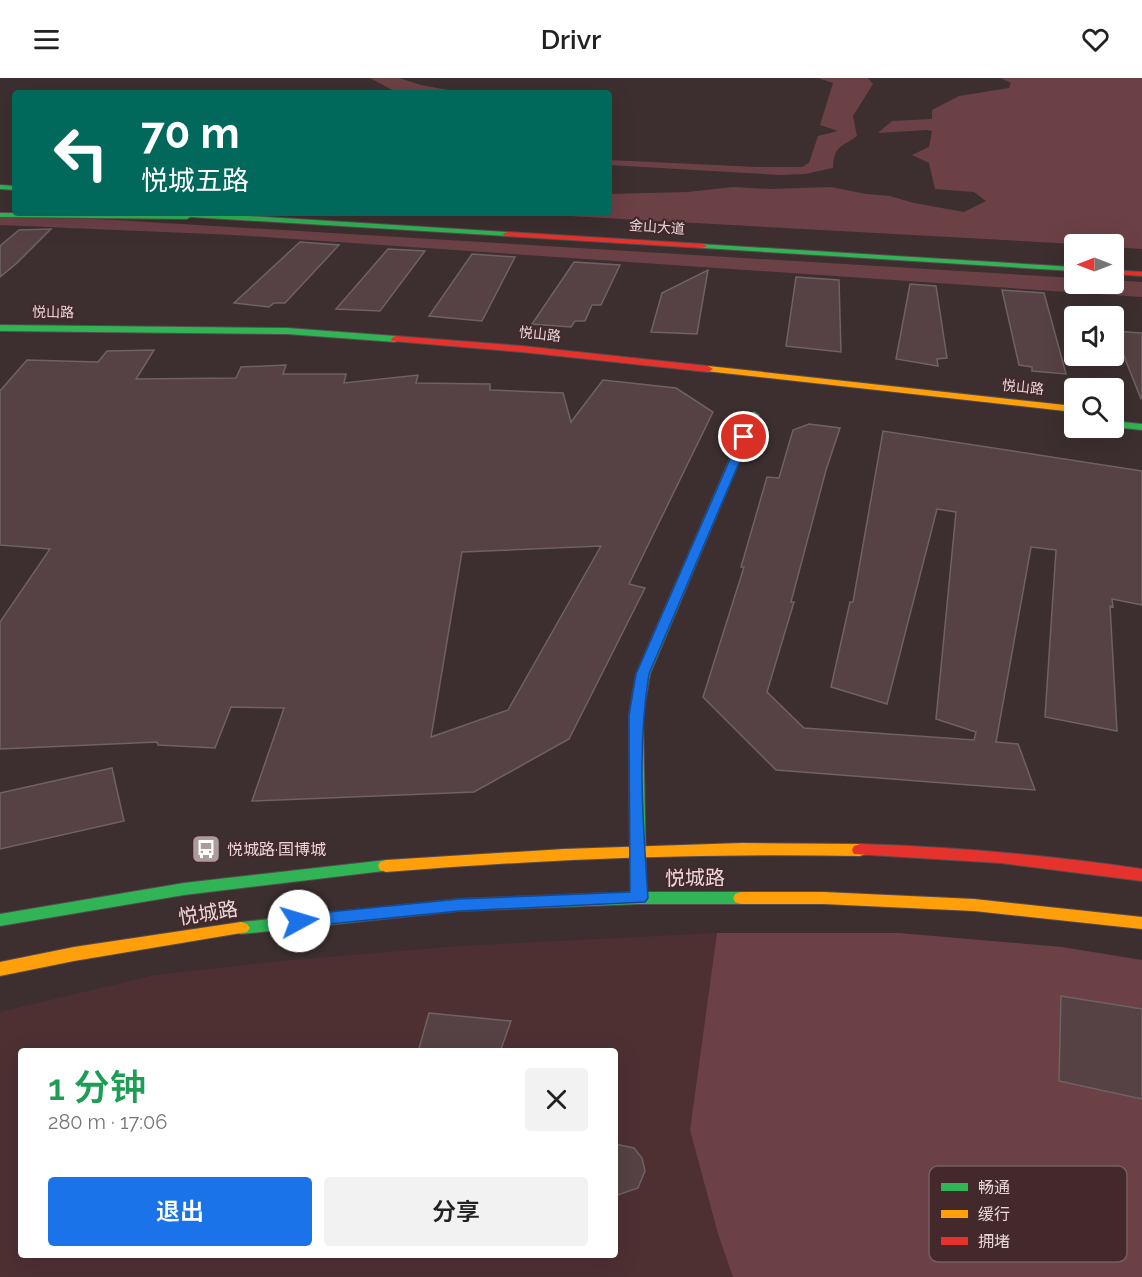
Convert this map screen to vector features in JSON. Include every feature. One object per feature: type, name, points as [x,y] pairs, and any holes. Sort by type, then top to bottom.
[{"type":"main road","points":[[83,216],[248,218]]},
{"type":"main road","name":"金山大道","points":[[215,216],[1064,268]]},
{"type":"main road","points":[[1124,273],[1142,274]]},
{"type":"main road","name":"悦山路","points":[[0,328],[287,331],[486,346],[756,373],[1064,408]]},
{"type":"main road","name":"悦山路","points":[[0,339],[279,342],[518,358],[1064,418]]},
{"type":"main road","points":[[639,898],[636,850],[636,715],[643,674],[758,402],[725,380]]},
{"type":"main road","points":[[802,393],[827,391]]},
{"type":"main road","points":[[1124,415],[1142,417]]},
{"type":"main road","points":[[1124,425],[1142,427]]},
{"type":"main road","name":"悦城路","points":[[0,920],[82,904],[261,879],[456,859],[636,850],[814,849],[973,853],[1142,875]]},
{"type":"main road","name":"悦城路","points":[[0,969],[74,954],[254,926],[459,905],[639,898],[823,898],[962,904],[1142,923]]},
{"type":"shaded area","points":[[370,78],[399,78],[448,90],[392,90]]},
{"type":"shaded area","points":[[818,78],[868,78],[873,84],[853,116],[857,136],[837,151],[833,168],[805,174],[779,175],[612,165],[612,160],[802,167],[809,163],[818,136],[838,131],[820,125],[833,83]]},
{"type":"shaded area","points":[[1001,78],[1142,78],[1142,249],[1124,248],[1124,234],[1064,234],[1064,243],[568,216],[612,216],[612,194],[688,192],[733,187],[770,189],[831,187],[890,196],[964,212],[986,201],[974,192],[935,189],[929,163],[912,155],[929,147],[932,131],[878,133],[892,121],[932,119],[932,110],[959,96],[1009,88],[1011,83]]},
{"type":"shaded area","points":[[0,213],[12,214],[12,216],[50,216],[1064,277],[1064,292],[234,235],[0,225]]},
{"type":"shaded area","points":[[1124,281],[1142,282],[1142,297],[1098,294],[1124,294]]},
{"type":"shaded area","points":[[717,933],[690,1130],[718,1234],[733,1277],[0,1277],[0,1012],[155,975],[281,961],[459,946]]},
{"type":"shaded area","points":[[717,933],[899,933],[1062,947],[1142,960],[1142,1277],[733,1277],[718,1234],[690,1130]]},
{"type":"building","points":[[51,229],[0,277],[0,246],[19,230]]},
{"type":"building","points":[[300,242],[339,245],[285,303],[274,303],[269,307],[234,303]]},
{"type":"building","points":[[388,249],[425,251],[380,311],[336,309]]},
{"type":"building","points":[[472,254],[515,257],[482,321],[429,316]]},
{"type":"building","points":[[574,262],[620,265],[601,305],[592,305],[585,321],[575,321],[571,327],[532,324]]},
{"type":"building","points":[[708,270],[697,334],[651,332],[662,293]]},
{"type":"building","points":[[796,277],[839,280],[841,352],[786,346]]},
{"type":"building","points":[[910,284],[936,286],[947,358],[937,359],[938,366],[896,359]]},
{"type":"building","points":[[1002,290],[1044,293],[1066,374],[1032,371],[1032,367],[1019,365]]},
{"type":"building","points":[[1124,332],[1142,333],[1141,399],[1124,356]]},
{"type":"building","points":[[154,350],[136,379],[236,378],[241,367],[286,365],[283,374],[346,374],[344,383],[418,375],[416,383],[490,384],[490,390],[563,393],[571,422],[603,380],[676,388],[713,412],[629,584],[645,588],[569,739],[474,792],[252,801],[284,708],[231,707],[215,748],[158,745],[157,742],[0,749],[0,622],[50,549],[0,545],[0,391],[27,360],[98,362],[107,351]],"holes":[[[601,546],[508,710],[431,737],[462,552]]]},
{"type":"building","points":[[809,424],[840,428],[826,470],[791,602],[794,602],[767,692],[804,728],[974,740],[976,732],[936,719],[956,512],[937,509],[887,704],[831,687],[850,602],[853,602],[883,431],[1142,471],[1142,605],[1112,599],[1113,607],[1110,606],[1117,731],[1045,717],[1056,550],[1031,547],[996,742],[1018,744],[1035,790],[776,770],[703,697],[744,567],[741,567],[767,477],[779,478],[793,430]]},
{"type":"building","points":[[112,768],[124,821],[0,849],[0,793]]},
{"type":"building","points":[[1061,996],[1142,1009],[1142,1099],[1059,1081]]},
{"type":"building","points":[[429,1013],[511,1021],[501,1048],[419,1048]]},
{"type":"building","points":[[618,1145],[634,1148],[642,1158],[645,1171],[638,1188],[618,1195]]},
{"type":"traffic: fast","points":[[0,187],[12,188]]},
{"type":"traffic: fast","points":[[0,215],[12,215]]},
{"type":"traffic: fast","points":[[94,216],[187,217]]},
{"type":"traffic: fast","points":[[215,216],[507,234]]},
{"type":"traffic: fast","points":[[703,246],[1064,268]]},
{"type":"traffic: fast","points":[[0,328],[287,331],[395,339]]},
{"type":"traffic: fast","points":[[638,873],[636,715],[643,674],[754,415]]},
{"type":"traffic: fast","points":[[1124,425],[1142,427]]},
{"type":"traffic: fast","points":[[0,920],[184,889],[386,866]]},
{"type":"traffic: fast","points":[[241,928],[459,905],[639,898],[741,898]]},
{"type":"traffic: slow","points":[[708,369],[1064,408]]},
{"type":"traffic: slow","points":[[386,866],[504,857],[623,852],[742,849],[860,850]]},
{"type":"traffic: slow","points":[[741,898],[823,898],[974,905],[1142,923]]},
{"type":"traffic: slow","points":[[0,969],[74,954],[241,928]]},
{"type":"traffic: jam","points":[[507,234],[703,246]]},
{"type":"traffic: jam","points":[[1124,273],[1142,274]]},
{"type":"traffic: jam","points":[[395,339],[522,349],[708,369]]},
{"type":"traffic: jam","points":[[860,850],[1001,857],[1142,875]]},
{"type":"place","name":"悦城路·国博城","points":[[206,849]]},
{"type":"route","points":[[299,921],[459,905],[639,898],[636,850],[636,715],[643,674],[744,437]]}]
